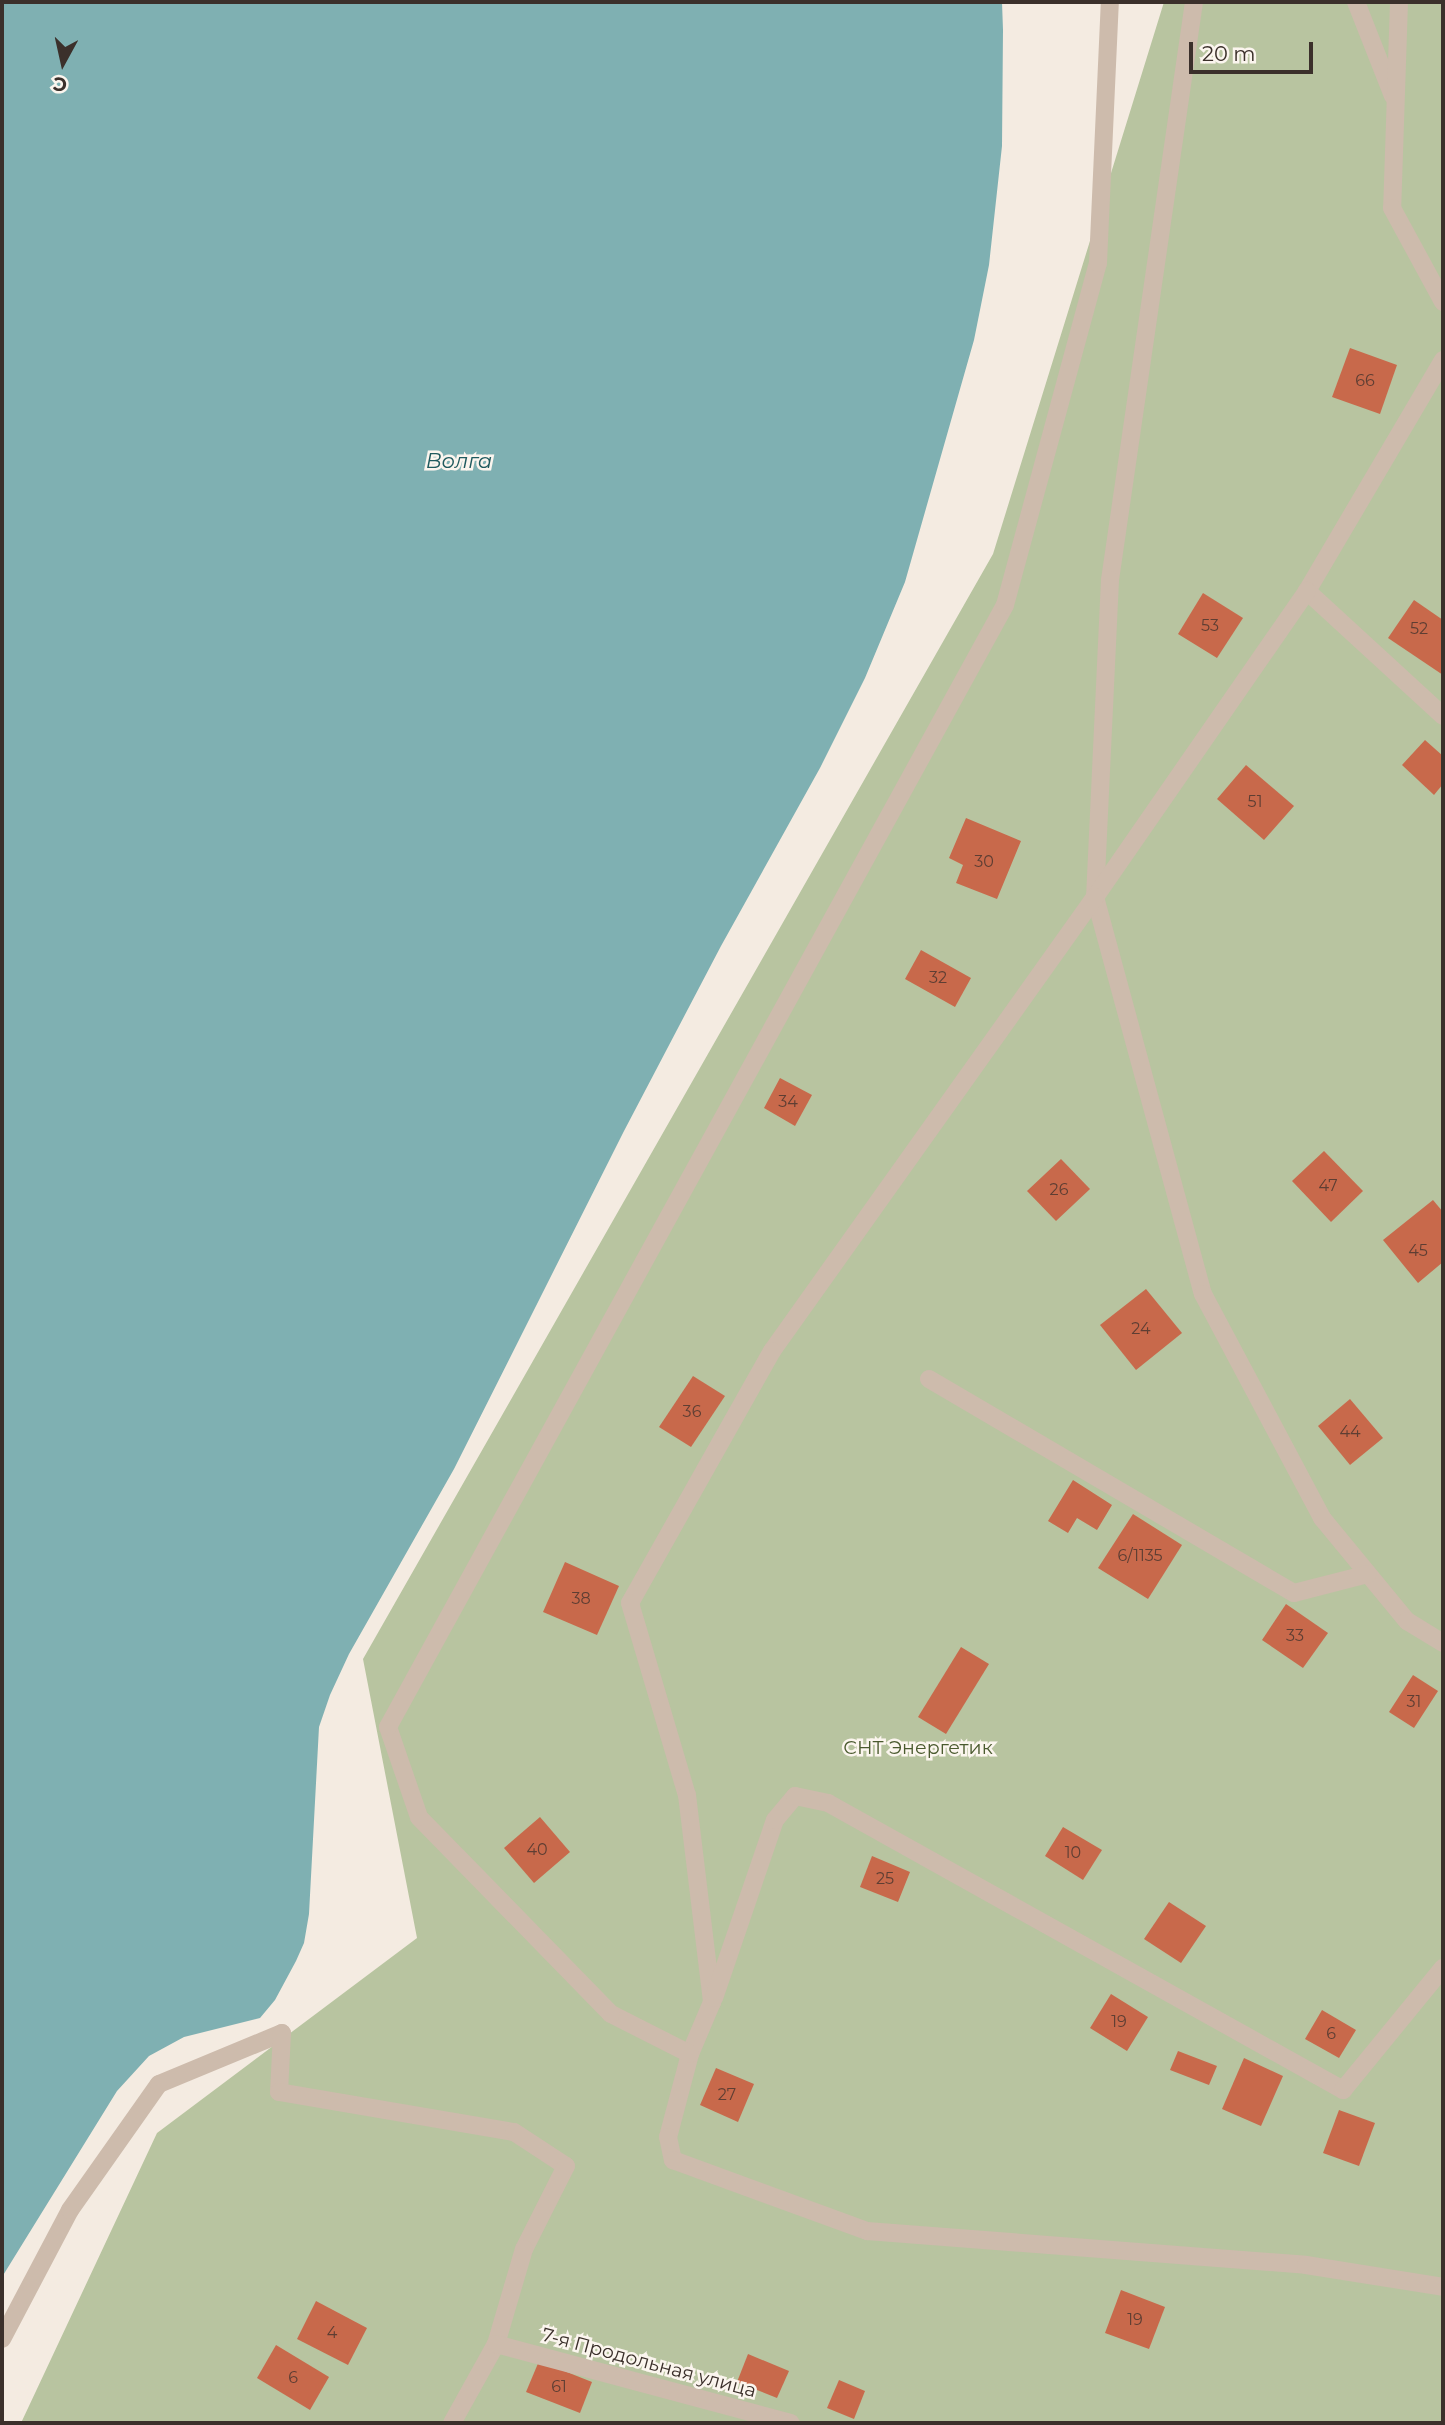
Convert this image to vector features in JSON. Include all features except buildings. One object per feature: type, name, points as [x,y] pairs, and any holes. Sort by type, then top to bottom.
[{"type":"street","points":[[690,2054],[611,2014],[419,1817],[388,1727],[1005,605],[1098,262],[1110,2]]},
{"type":"street","points":[[1194,2],[1110,580],[1096,897],[1203,1294],[1322,1518],[1407,1621],[1443,1643]]},
{"type":"street","points":[[1356,2],[1396,103]]},
{"type":"street","points":[[1399,2],[1392,208],[1443,302]]},
{"type":"street","points":[[712,2002],[687,1796],[630,1603],[772,1351],[1096,897],[1307,591],[1443,359]]},
{"type":"street","points":[[1307,591],[1443,716]]},
{"type":"street","points":[[929,1379],[1294,1593],[1368,1574]]},
{"type":"street","points":[[1443,1968],[1343,2090],[828,1803],[795,1796],[775,1820],[712,2002],[690,2054],[667,2137],[673,2160],[867,2231],[1306,2265],[1443,2287]]},
{"type":"street","points":[[2,2339],[70,2210],[159,2084],[282,2033],[279,2092],[514,2132],[566,2166],[524,2249],[496,2344],[452,2423]]},
{"type":"street","name":"7-я Продольная улица","points":[[496,2344],[792,2423]]},
{"type":"green space","name":"СНТ Энергетик","points":[[1164,2],[1443,2],[1443,2423],[21,2423],[157,2133],[417,1938],[363,1659],[993,554]]},
{"type":"water","name":"Волга","points":[[2,2],[1002,2],[1003,30],[1002,146],[989,265],[974,340],[905,582],[865,678],[820,768],[721,946],[624,1131],[454,1469],[349,1654],[330,1695],[319,1727],[309,1914],[304,1943],[296,1961],[275,2000],[260,2018],[184,2037],[149,2056],[117,2091],[2,2277]]}]
